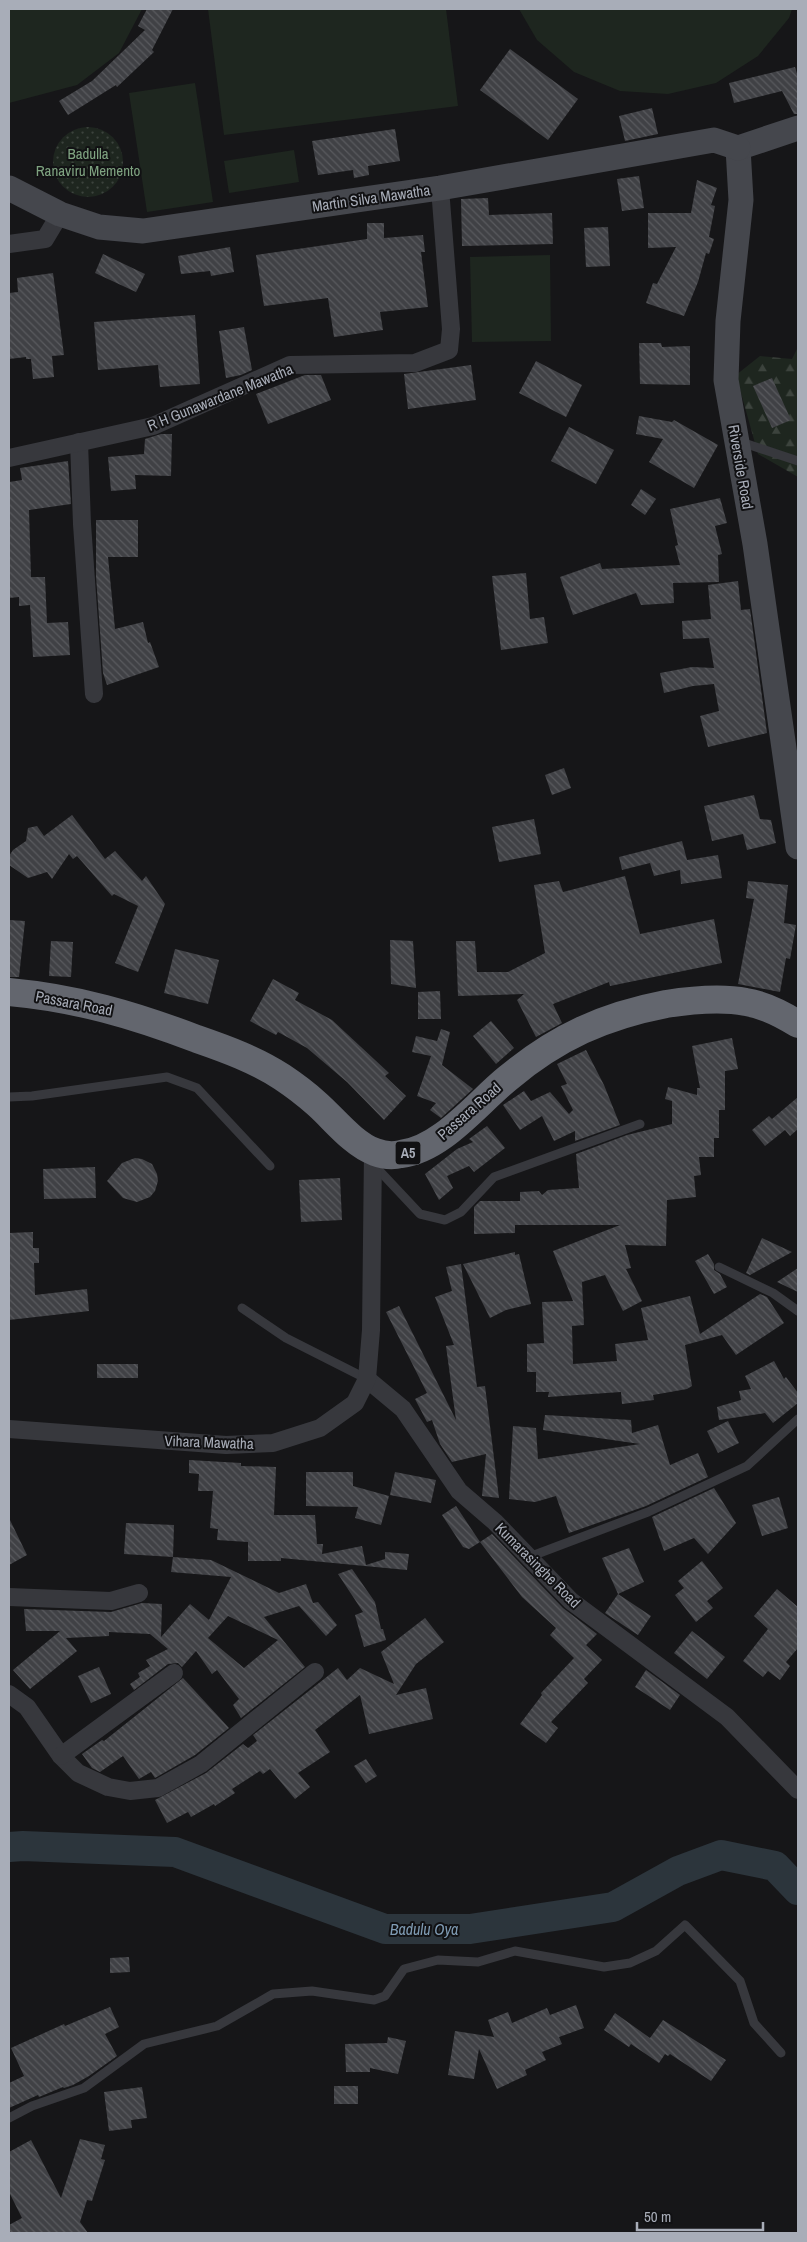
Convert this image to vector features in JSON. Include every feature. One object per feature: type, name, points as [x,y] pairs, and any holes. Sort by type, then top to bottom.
[{"type":"highway","name":"Passara Road","points":[[9,992],[70,999],[104,1007],[176,1030],[248,1058],[282,1077],[300,1090],[355,1139],[372,1157],[413,1152],[423,1148],[452,1128],[505,1079],[548,1047],[587,1026],[627,1012],[693,1000],[730,1000],[760,1006],[777,1012],[798,1024]]},
{"type":"street","points":[[738,148],[798,128]]},
{"type":"street","name":"Martin Silva Mawatha","points":[[9,188],[60,214],[100,227],[142,231],[440,188],[648,150],[714,140],[738,148]]},
{"type":"street","name":"Riverside Road","points":[[738,148],[741,200],[728,321],[726,380],[755,544],[798,847]]},
{"type":"street","name":"R H Gunawardane Mawatha","points":[[9,458],[153,426],[290,365],[415,363],[449,350],[451,329],[440,188]]},
{"type":"street","points":[[9,244],[46,239],[60,214]]},
{"type":"street","points":[[79,442],[82,524],[94,694]]},
{"type":"street","name":"Vihara Mawatha","points":[[9,1429],[226,1445],[274,1443],[320,1428],[355,1403],[367,1379],[371,1330],[372,1157]]},
{"type":"street","name":"Kumarasinghe Road","points":[[367,1379],[403,1409],[459,1491],[495,1522],[570,1601],[727,1717],[798,1790]]},
{"type":"street","points":[[9,1597],[111,1601],[139,1593]]},
{"type":"street","points":[[9,1694],[27,1707],[61,1756],[78,1773],[108,1787],[130,1791],[158,1788],[201,1764],[315,1672]]},
{"type":"street","points":[[61,1756],[174,1673]]},
{"type":"lane","points":[[736,440],[798,461]]},
{"type":"lane","points":[[9,1097],[32,1096],[167,1077],[197,1088],[270,1166]]},
{"type":"lane","points":[[372,1157],[420,1214],[445,1220],[462,1212],[494,1176],[640,1124]]},
{"type":"lane","points":[[719,1267],[773,1293],[798,1311]]},
{"type":"lane","points":[[242,1308],[286,1338],[367,1379]]},
{"type":"lane","points":[[529,1557],[648,1512],[747,1466],[798,1419]]},
{"type":"lane","points":[[9,2118],[32,2106],[84,2088],[144,2044],[217,2026],[273,1994],[312,1991],[374,2000],[385,1996],[404,1968],[438,1960],[478,1962],[515,1951],[604,1967],[630,1963],[656,1951],[685,1925],[740,1981],[754,2023],[781,2053]]},
{"type":"green space","points":[[9,9],[142,9],[119,53],[77,85],[9,103]]},
{"type":"green space","points":[[208,9],[446,9],[458,106],[224,135]]},
{"type":"green space","points":[[519,9],[792,9],[789,18],[758,56],[716,83],[668,94],[620,91],[574,72],[537,40]]},
{"type":"green space","points":[[195,83],[213,202],[147,212],[129,93]]},
{"type":"green space","name":"Badulla Ranaviru Memento","points":[[81,127],[95,127],[108,133],[117,142],[123,155],[121,175],[113,187],[95,197],[81,197],[68,191],[59,182],[53,169],[53,155],[59,142],[68,133]]},
{"type":"green space","points":[[294,150],[299,182],[229,193],[224,161]]},
{"type":"green space","points":[[550,255],[551,341],[472,342],[470,257]]},
{"type":"green space","points":[[798,347],[798,477],[758,454],[736,375],[760,356],[792,359]]},
{"type":"building","points":[[147,9],[173,9],[152,50],[154,52],[117,87],[116,85],[68,115],[59,101],[92,81],[145,30],[138,26]]},
{"type":"building","points":[[510,49],[578,99],[548,140],[480,90]]},
{"type":"building","points":[[795,67],[798,77],[798,114],[794,114],[782,91],[734,103],[729,83]]},
{"type":"building","points":[[652,108],[658,134],[625,141],[619,116]]},
{"type":"building","points":[[395,129],[400,161],[368,166],[369,175],[354,178],[353,170],[318,175],[312,141]]},
{"type":"building","points":[[639,176],[644,208],[622,211],[617,179]]},
{"type":"building","points":[[697,180],[717,188],[711,205],[715,206],[709,237],[714,239],[709,254],[706,253],[698,282],[684,316],[646,303],[653,283],[657,284],[676,247],[648,248],[648,213],[691,213]]},
{"type":"building","points":[[488,198],[489,215],[552,213],[553,244],[462,246],[461,199]]},
{"type":"building","points":[[367,223],[384,223],[384,238],[423,235],[425,252],[421,252],[428,307],[380,312],[383,330],[334,337],[328,298],[264,306],[256,255],[367,239]]},
{"type":"building","points":[[608,227],[610,266],[586,267],[584,228]]},
{"type":"building","points":[[230,247],[234,272],[211,276],[210,271],[181,274],[178,256]]},
{"type":"building","points":[[103,254],[145,274],[136,292],[95,273]]},
{"type":"building","points":[[53,273],[64,355],[52,356],[54,377],[33,379],[31,359],[26,359],[26,357],[9,359],[9,293],[18,292],[17,278]]},
{"type":"building","points":[[195,315],[200,384],[160,387],[158,365],[98,370],[94,322]]},
{"type":"building","points":[[244,327],[252,370],[241,375],[226,378],[219,331]]},
{"type":"building","points":[[639,343],[661,343],[662,347],[690,346],[690,385],[640,384]]},
{"type":"building","points":[[536,361],[582,385],[566,417],[519,393]]},
{"type":"building","points":[[471,365],[476,400],[408,409],[404,374]]},
{"type":"building","points":[[305,375],[321,375],[331,400],[268,424],[256,394]]},
{"type":"building","points":[[772,378],[791,420],[772,428],[753,386]]},
{"type":"building","points":[[639,416],[672,422],[674,420],[718,445],[694,488],[649,462],[663,439],[636,434]]},
{"type":"building","points":[[569,427],[614,450],[596,484],[551,461]]},
{"type":"building","points":[[161,434],[172,434],[171,476],[135,475],[136,489],[111,491],[108,457],[144,454],[145,439]]},
{"type":"building","points":[[68,461],[71,504],[29,510],[31,577],[45,577],[47,623],[68,622],[70,655],[33,657],[30,605],[19,606],[19,597],[9,598],[9,482],[22,480],[20,468]]},
{"type":"building","points":[[641,489],[656,499],[645,515],[631,505]]},
{"type":"building","points":[[720,498],[727,523],[715,526],[722,554],[718,555],[719,582],[673,583],[674,603],[641,605],[636,593],[573,615],[560,577],[600,563],[602,569],[680,565],[675,546],[678,545],[670,509]]},
{"type":"building","points":[[96,520],[138,520],[138,557],[108,557],[115,629],[143,622],[148,643],[150,642],[159,667],[107,685],[103,673],[96,576]]},
{"type":"building","points":[[526,573],[530,619],[544,617],[548,643],[501,650],[492,576]]},
{"type":"building","points":[[738,581],[741,610],[750,609],[767,733],[708,747],[700,716],[719,711],[714,684],[693,686],[664,693],[660,673],[692,667],[714,668],[709,638],[683,639],[682,621],[711,619],[708,585]]},
{"type":"building","points":[[564,768],[571,788],[552,795],[545,775]]},
{"type":"building","points":[[754,795],[760,819],[771,820],[776,843],[747,850],[743,834],[712,841],[704,806]]},
{"type":"building","points":[[72,815],[105,859],[115,851],[142,881],[146,876],[165,904],[138,972],[115,963],[138,906],[114,894],[112,896],[77,856],[73,859],[69,854],[52,879],[47,872],[28,878],[9,865],[9,856],[13,850],[26,841],[28,828],[37,826],[44,836]]},
{"type":"building","points":[[534,819],[541,854],[499,862],[492,827]]},
{"type":"building","points":[[682,841],[687,860],[718,855],[722,878],[681,884],[680,870],[654,876],[650,863],[622,870],[619,857]]},
{"type":"building","points":[[625,876],[640,934],[714,919],[722,963],[610,986],[609,982],[553,1004],[562,1023],[536,1037],[517,1000],[524,994],[458,996],[456,941],[475,941],[477,972],[508,972],[545,953],[534,885],[559,881],[563,892]]},
{"type":"building","points":[[748,881],[788,885],[784,923],[796,925],[790,959],[786,958],[780,992],[738,984],[754,899],[746,898]]},
{"type":"building","points":[[9,920],[25,921],[19,977],[9,977]]},
{"type":"building","points":[[390,940],[413,941],[416,988],[391,984]]},
{"type":"building","points":[[51,941],[73,942],[71,977],[49,976]]},
{"type":"building","points":[[175,949],[219,960],[208,1004],[164,993]]},
{"type":"building","points":[[273,979],[299,993],[295,1000],[332,1020],[389,1073],[385,1076],[406,1096],[384,1120],[347,1082],[307,1048],[278,1032],[276,1035],[250,1021]]},
{"type":"building","points":[[440,991],[441,1019],[418,1019],[418,992]]},
{"type":"building","points":[[491,1021],[514,1048],[496,1064],[473,1036]]},
{"type":"building","points":[[441,1029],[450,1032],[442,1065],[473,1089],[441,1118],[430,1110],[436,1103],[417,1096],[431,1056],[412,1052],[416,1036],[437,1041]]},
{"type":"building","points":[[732,1038],[738,1069],[725,1071],[725,1110],[719,1110],[719,1138],[714,1138],[714,1157],[699,1157],[701,1175],[694,1176],[696,1197],[667,1200],[666,1246],[625,1245],[631,1268],[626,1269],[642,1301],[623,1311],[605,1275],[582,1282],[584,1325],[572,1326],[573,1364],[617,1361],[615,1344],[648,1340],[641,1308],[690,1296],[700,1334],[760,1294],[767,1297],[784,1323],[736,1355],[722,1335],[685,1345],[692,1386],[687,1389],[653,1395],[654,1400],[622,1404],[621,1392],[548,1397],[549,1392],[536,1392],[536,1372],[527,1372],[527,1344],[544,1343],[542,1302],[573,1301],[553,1251],[620,1225],[515,1225],[515,1233],[474,1234],[474,1207],[480,1201],[520,1201],[520,1192],[539,1191],[542,1195],[548,1190],[579,1188],[576,1154],[627,1135],[672,1124],[672,1101],[665,1099],[668,1087],[697,1095],[697,1088],[700,1088],[692,1046]]},
{"type":"building","points":[[586,1050],[604,1085],[620,1125],[575,1141],[575,1131],[554,1141],[542,1116],[520,1130],[503,1105],[524,1091],[531,1101],[550,1092],[569,1114],[573,1110],[561,1086],[567,1084],[557,1064]]},
{"type":"building","points":[[798,1097],[798,1129],[790,1136],[785,1130],[765,1146],[752,1130],[769,1116],[772,1119]]},
{"type":"building","points":[[487,1126],[505,1148],[474,1172],[469,1166],[447,1176],[453,1188],[439,1200],[425,1174],[457,1149],[473,1142],[469,1139]]},
{"type":"building","points":[[135,1158],[152,1164],[158,1181],[155,1191],[150,1197],[137,1202],[123,1198],[107,1181],[122,1163]]},
{"type":"building","points":[[95,1167],[96,1198],[44,1199],[43,1169]]},
{"type":"building","points":[[340,1178],[342,1220],[301,1222],[299,1180]]},
{"type":"building","points":[[33,1232],[33,1248],[39,1248],[39,1263],[34,1263],[35,1295],[87,1289],[89,1311],[9,1320],[9,1233]]},
{"type":"building","points":[[762,1238],[792,1252],[750,1275],[746,1273]]},
{"type":"building","points":[[515,1252],[515,1255],[519,1254],[531,1304],[506,1310],[490,1318],[463,1264]]},
{"type":"building","points":[[708,1254],[714,1264],[714,1270],[720,1274],[727,1287],[714,1294],[695,1261]]},
{"type":"building","points":[[461,1264],[477,1387],[485,1386],[499,1498],[482,1496],[486,1454],[452,1462],[440,1444],[432,1420],[427,1422],[415,1399],[427,1393],[386,1312],[399,1306],[456,1420],[446,1346],[454,1345],[435,1297],[452,1291],[446,1267]]},
{"type":"building","points":[[798,1268],[798,1292],[777,1282]]},
{"type":"building","points":[[774,1361],[784,1379],[786,1377],[798,1393],[798,1403],[773,1423],[765,1413],[719,1420],[717,1407],[741,1400],[739,1391],[751,1389],[745,1376]]},
{"type":"building","points":[[97,1364],[138,1364],[138,1378],[97,1378]]},
{"type":"building","points":[[545,1415],[631,1420],[632,1433],[658,1425],[670,1465],[698,1453],[708,1477],[646,1506],[569,1533],[556,1496],[535,1502],[509,1499],[513,1426],[536,1428],[538,1459],[640,1444],[543,1430]]},
{"type":"building","points":[[728,1421],[739,1443],[718,1453],[707,1431]]},
{"type":"building","points":[[189,1460],[241,1463],[241,1466],[276,1467],[274,1515],[315,1515],[317,1544],[323,1544],[322,1554],[362,1546],[366,1565],[385,1559],[385,1552],[409,1554],[407,1570],[281,1558],[281,1561],[248,1561],[248,1542],[217,1540],[218,1529],[210,1528],[213,1491],[198,1491],[199,1474],[189,1473]]},
{"type":"building","points":[[306,1472],[353,1472],[353,1486],[389,1496],[381,1525],[355,1518],[358,1507],[306,1506]]},
{"type":"building","points":[[395,1472],[436,1480],[431,1503],[390,1495]]},
{"type":"building","points":[[714,1488],[736,1523],[708,1554],[694,1538],[664,1551],[652,1517]]},
{"type":"building","points":[[779,1497],[788,1528],[762,1536],[752,1505]]},
{"type":"building","points":[[456,1506],[480,1542],[469,1549],[463,1547],[442,1515]]},
{"type":"building","points":[[9,1518],[27,1555],[9,1565]]},
{"type":"building","points":[[126,1523],[174,1525],[173,1557],[124,1554]]},
{"type":"building","points":[[492,1534],[563,1608],[597,1634],[586,1645],[602,1660],[584,1679],[588,1683],[551,1722],[558,1728],[546,1743],[520,1724],[542,1695],[541,1693],[574,1658],[550,1635],[556,1628],[522,1597],[480,1542]]},
{"type":"building","points":[[629,1548],[644,1582],[618,1594],[602,1558]]},
{"type":"building","points":[[173,1557],[211,1560],[279,1593],[306,1584],[313,1603],[318,1602],[337,1625],[326,1636],[299,1606],[264,1617],[305,1667],[241,1718],[233,1705],[239,1699],[217,1670],[212,1674],[196,1651],[182,1667],[178,1663],[168,1664],[134,1690],[130,1684],[140,1677],[138,1673],[150,1666],[146,1660],[168,1649],[150,1634],[109,1632],[109,1636],[66,1638],[77,1651],[30,1689],[13,1670],[60,1631],[26,1631],[24,1609],[111,1612],[142,1603],[162,1604],[161,1637],[190,1604],[209,1620],[231,1577],[171,1572]],"holes":[[[228,1616],[278,1640],[244,1668],[208,1638]]]},
{"type":"building","points":[[702,1561],[723,1588],[707,1601],[713,1608],[696,1622],[675,1595],[684,1588],[678,1581]]},
{"type":"building","points":[[352,1569],[375,1602],[381,1629],[383,1629],[386,1640],[364,1647],[355,1615],[363,1612],[338,1574]]},
{"type":"building","points":[[777,1589],[798,1607],[798,1648],[786,1662],[790,1666],[780,1680],[768,1671],[763,1677],[743,1661],[768,1629],[754,1616]]},
{"type":"building","points":[[618,1594],[651,1616],[638,1635],[605,1613]]},
{"type":"building","points":[[425,1618],[444,1642],[416,1664],[396,1695],[426,1688],[433,1719],[369,1734],[360,1695],[315,1730],[330,1752],[298,1773],[310,1787],[295,1799],[270,1769],[263,1774],[260,1771],[232,1789],[235,1793],[215,1806],[214,1804],[191,1817],[188,1812],[167,1823],[155,1800],[206,1773],[243,1744],[248,1748],[257,1741],[253,1735],[338,1668],[347,1680],[360,1668],[394,1684],[381,1652]]},
{"type":"building","points":[[692,1631],[725,1657],[707,1679],[674,1653]]},
{"type":"building","points":[[99,1667],[111,1694],[91,1703],[78,1676]]},
{"type":"building","points":[[646,1670],[680,1695],[670,1710],[635,1687]]},
{"type":"building","points":[[183,1678],[229,1728],[195,1755],[155,1778],[151,1772],[139,1779],[123,1756],[100,1772],[92,1768],[82,1754],[102,1740],[104,1741]]},
{"type":"building","points":[[366,1759],[377,1776],[366,1783],[354,1766]]},
{"type":"building","points":[[129,1957],[130,1972],[110,1973],[110,1958]]},
{"type":"building","points":[[576,2005],[584,2028],[559,2037],[562,2044],[542,2052],[546,2060],[525,2070],[527,2075],[497,2089],[479,2049],[474,2079],[448,2075],[455,2031],[494,2037],[488,2020],[508,2012],[512,2023],[547,2008],[550,2015]]},
{"type":"building","points":[[110,2007],[119,2027],[105,2034],[117,2056],[73,2085],[39,2097],[38,2095],[9,2108],[9,2083],[24,2076],[11,2048],[64,2024],[65,2026]]},
{"type":"building","points":[[615,2013],[650,2038],[663,2020],[726,2060],[711,2081],[670,2054],[668,2056],[665,2054],[659,2063],[631,2044],[629,2047],[604,2030]]},
{"type":"building","points":[[388,2037],[406,2041],[398,2074],[370,2068],[370,2072],[346,2072],[345,2044],[387,2043]]},
{"type":"building","points":[[334,2086],[358,2086],[358,2104],[334,2104]]},
{"type":"building","points":[[142,2087],[147,2118],[131,2120],[132,2128],[109,2131],[104,2092]]},
{"type":"building","points":[[80,2139],[105,2145],[101,2159],[105,2160],[92,2201],[87,2200],[80,2222],[88,2233],[9,2233],[9,2225],[22,2218],[9,2192],[9,2152],[31,2140],[61,2198]]},
{"type":"waterway","name":"Badulu Oya","points":[[9,1847],[175,1852],[385,1929],[470,1929],[613,1907],[678,1871],[721,1855],[775,1866],[798,1890]]}]
